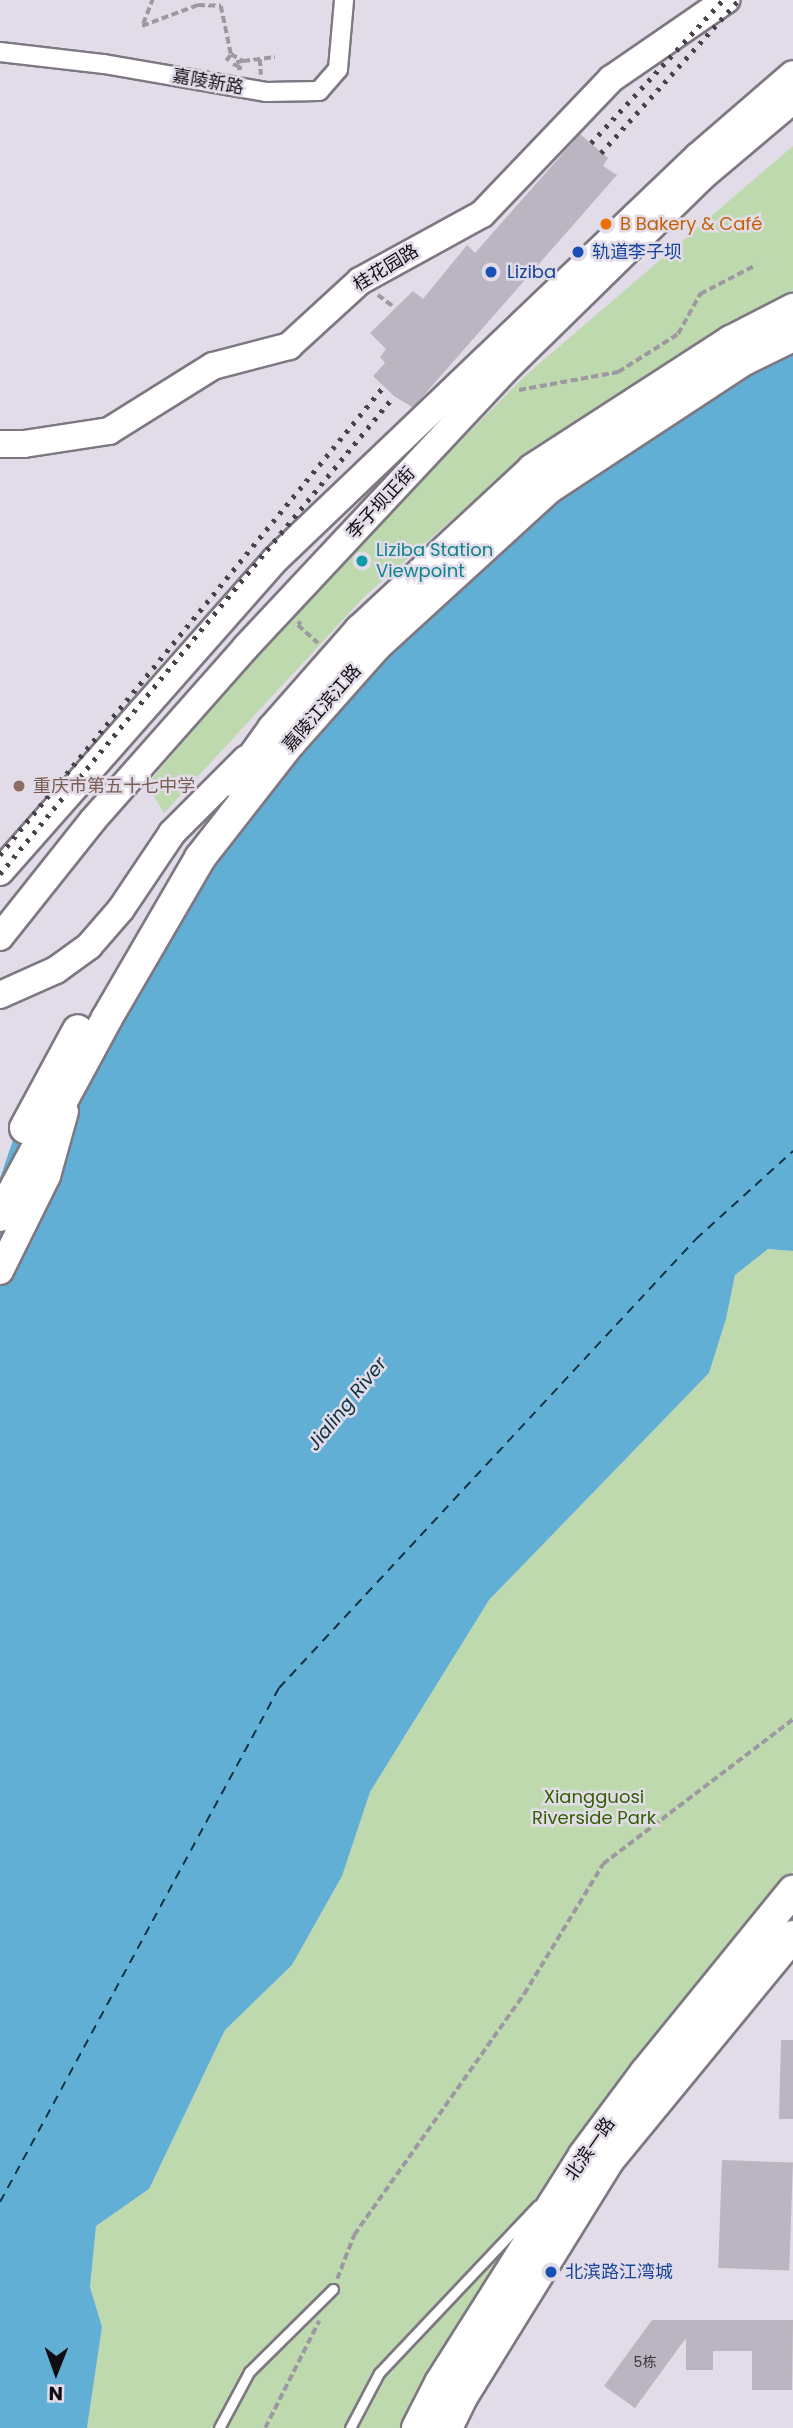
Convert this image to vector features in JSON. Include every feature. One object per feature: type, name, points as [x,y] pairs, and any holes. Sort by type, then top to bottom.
[{"type":"main road","name":"桂花园路","points":[[0,444],[24,444],[108,431],[213,366],[289,346],[360,281],[482,214],[611,79],[726,0]]},
{"type":"main road","name":"李子坝正街","points":[[0,937],[93,820],[181,721],[507,368],[702,177],[792,80]]},
{"type":"main road","name":"李子坝正街","points":[[0,872],[275,560],[698,156],[792,80]]},
{"type":"main road","name":"嘉陵江滨江路","points":[[0,1175],[112,972],[190,845],[273,729],[360,630],[533,468],[731,341],[793,309]]},
{"type":"main road","name":"嘉陵江滨江路","points":[[0,1216],[107,1018],[200,858],[290,743],[377,645],[549,488],[744,360],[793,336]]},
{"type":"main road","points":[[0,995],[56,971],[89,946],[121,909],[172,833],[273,729]]},
{"type":"main road","points":[[0,1271],[47,1176],[73,1084]]},
{"type":"main road","name":"北滨一路","points":[[417,2428],[440,2383],[584,2155],[645,2073],[793,1891]]},
{"type":"main road","name":"北滨一路","points":[[447,2428],[462,2397],[609,2161],[793,1936]]},
{"type":"street","name":"嘉陵新路","points":[[0,52],[104,64],[265,92],[319,91],[338,69],[344,0]]},
{"type":"lane","points":[[350,2428],[379,2373],[584,2155]]},
{"type":"lane","points":[[219,2428],[249,2372],[332,2288]]},
{"type":"path","points":[[152,0],[142,26],[198,5],[221,6],[231,54],[226,61]]},
{"type":"path","points":[[231,54],[243,61]]},
{"type":"path","points":[[215,83],[224,73],[242,68],[233,64],[275,57]]},
{"type":"path","points":[[260,59],[261,75]]},
{"type":"path","points":[[519,390],[618,372],[678,334],[700,294],[756,265]]},
{"type":"path","points":[[306,616],[298,625],[335,659]]},
{"type":"path","points":[[265,2428],[313,2337],[354,2235],[524,1994],[603,1864],[793,1719]]},
{"type":"green space","points":[[793,146],[793,290],[723,325],[530,451],[364,597],[164,813],[147,785],[301,601],[526,375]]},
{"type":"green space","name":"Xiangguosi Riverside Park","points":[[768,1249],[793,1251],[793,1871],[574,2152],[405,2428],[87,2428],[102,2327],[90,2287],[96,2226],[149,2189],[225,2030],[292,1965],[342,1876],[370,1792],[489,1600],[709,1373],[726,1319],[735,1275]]},
{"type":"water","name":"Jialing River","points":[[793,333],[793,1251],[768,1249],[735,1275],[726,1319],[709,1373],[489,1600],[370,1792],[342,1876],[292,1965],[225,2030],[149,2189],[96,2226],[90,2287],[102,2327],[87,2428],[0,2428],[0,1178],[24,1108],[441,561]]},
{"type":"building","points":[[580,134],[608,158],[603,166],[617,175],[417,403],[412,407],[394,396],[373,376],[385,363],[380,357],[386,349],[370,333],[413,291],[423,299],[467,245],[475,253]]},
{"type":"building","points":[[781,2040],[793,2040],[793,2119],[779,2119]]},
{"type":"building","points":[[722,2160],[793,2162],[789,2270],[718,2268]]},
{"type":"building","points":[[652,2320],[793,2320],[792,2390],[752,2390],[752,2351],[713,2351],[713,2370],[686,2370],[686,2338],[635,2408],[604,2386]]},
{"type":"ferry route","points":[[0,2202],[279,1688],[696,1239],[793,1151]]},
{"type":"railway","points":[[591,143],[723,0]]},
{"type":"railway","points":[[601,153],[739,0]]},
{"type":"railway","points":[[0,855],[384,386]]},
{"type":"railway","points":[[0,874],[394,396]]},
{"type":"place","name":"B Bakery & Café","points":[[606,224]]},
{"type":"place","name":"轨道李子坝","points":[[578,252]]},
{"type":"place","name":"Liziba","points":[[491,272]]},
{"type":"place","name":"Liziba Station Viewpoint","points":[[362,561]]},
{"type":"place","name":"重庆市第五十七中学","points":[[19,786]]},
{"type":"place","name":"北滨路江湾城","points":[[551,2272]]}]
